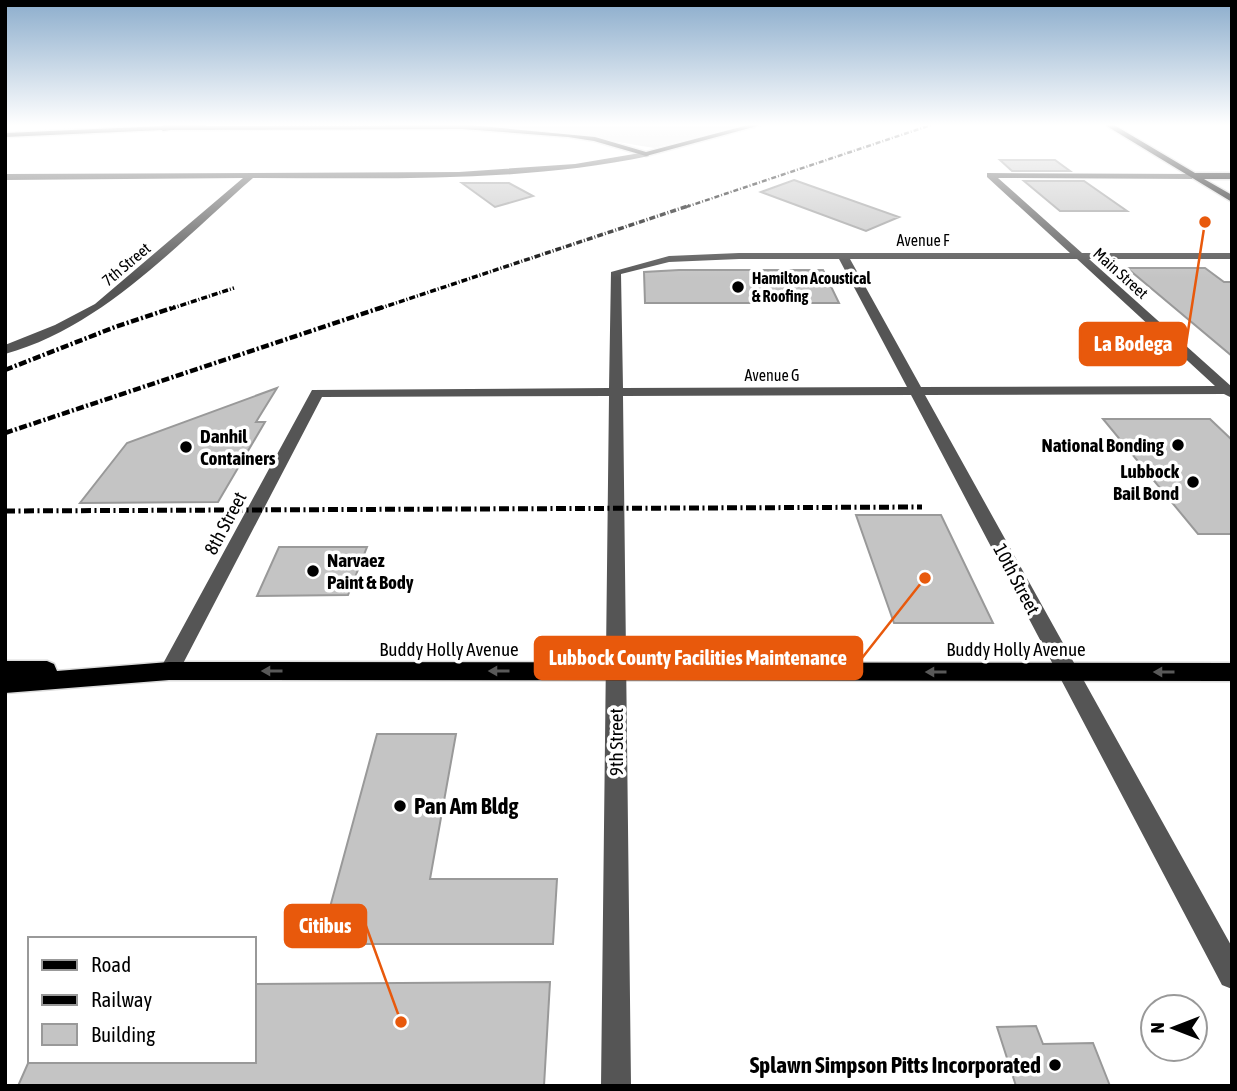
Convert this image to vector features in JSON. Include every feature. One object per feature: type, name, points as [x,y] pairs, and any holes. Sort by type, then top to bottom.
[{"type":"main road","points":[[1192,176],[1232,176]]},
{"type":"main road","points":[[1192,176],[1232,199]]},
{"type":"main road","name":"Buddy Holly Avenue","points":[[5,670],[1232,672]]},
{"type":"main road","name":"Buddy Holly Avenue","points":[[5,684],[169,671]]},
{"type":"street","name":"7th Street","points":[[5,350],[60,328],[99,306],[251,176]]},
{"type":"street","points":[[5,177],[269,176]]},
{"type":"street","name":"Main Street","points":[[991,176],[1230,392]]},
{"type":"street","name":"Main Street","points":[[1174,176],[1192,176]]},
{"type":"street","name":"10th Street","points":[[843,256],[1232,975]]},
{"type":"street","name":"Avenue F","points":[[616,272],[669,258],[1232,256]]},
{"type":"street","name":"9th Street","points":[[616,272],[616,1086]]},
{"type":"street","name":"Avenue G","points":[[317,393],[1230,392]]},
{"type":"street","name":"8th Street","points":[[169,671],[317,393]]},
{"type":"building","points":[[794,180],[899,217],[866,231],[761,192]]},
{"type":"building","points":[[1024,181],[1084,181],[1127,211],[1060,211]]},
{"type":"building","points":[[462,183],[509,183],[533,196],[495,207]]},
{"type":"building","points":[[1127,268],[1205,268],[1224,282],[1232,282],[1232,356]]},
{"type":"building","name":"Hamilton Acoustical & Roofing","points":[[823,270],[839,303],[645,303],[644,272]]},
{"type":"building","name":"Danhil Containers","points":[[277,388],[256,422],[265,422],[218,502],[80,503],[127,443]]},
{"type":"building","points":[[1103,419],[1210,419],[1232,440],[1232,534],[1198,534]]},
{"type":"building","points":[[856,515],[941,515],[993,623],[894,623]]},
{"type":"building","name":"Narvaez Paint & Body","points":[[279,547],[367,547],[348,595],[257,596]]},
{"type":"building","name":"Pan Am Bldg","points":[[377,734],[456,734],[430,879],[557,879],[553,944],[320,944]]},
{"type":"building","points":[[550,982],[544,1086],[18,1086],[28,1063],[256,1063],[256,984]]},
{"type":"building","name":"Splawn Simpson Pitts Incorporated","points":[[1036,1026],[1043,1044],[1093,1043],[1110,1086],[1016,1086],[997,1027]]},
{"type":"railway","points":[[686,207],[779,176]]},
{"type":"railway","points":[[378,309],[691,205]]},
{"type":"railway","points":[[170,309],[234,288]]},
{"type":"railway","points":[[5,370],[175,307]]},
{"type":"railway","points":[[5,433],[383,307]]},
{"type":"railway","points":[[5,511],[922,507]]},
{"type":"place","name":"La Bodega","points":[[1205,222]]},
{"type":"place","name":"Hamilton Acoustical & Roofing","points":[[738,287]]},
{"type":"place","name":"National Bonding","points":[[1178,445]]},
{"type":"place","name":"Danhil Containers","points":[[186,447]]},
{"type":"place","name":"Lubbock Bail Bond","points":[[1193,482]]},
{"type":"place","name":"Narvaez Paint & Body","points":[[313,571]]},
{"type":"place","name":"Lubbock County Facilities Maintenance","points":[[925,578]]},
{"type":"place","name":"Pan Am Bldg","points":[[400,806]]},
{"type":"place","name":"Citibus","points":[[401,1022]]},
{"type":"place","name":"Splawn Simpson Pitts Incorporated","points":[[1055,1065]]}]
